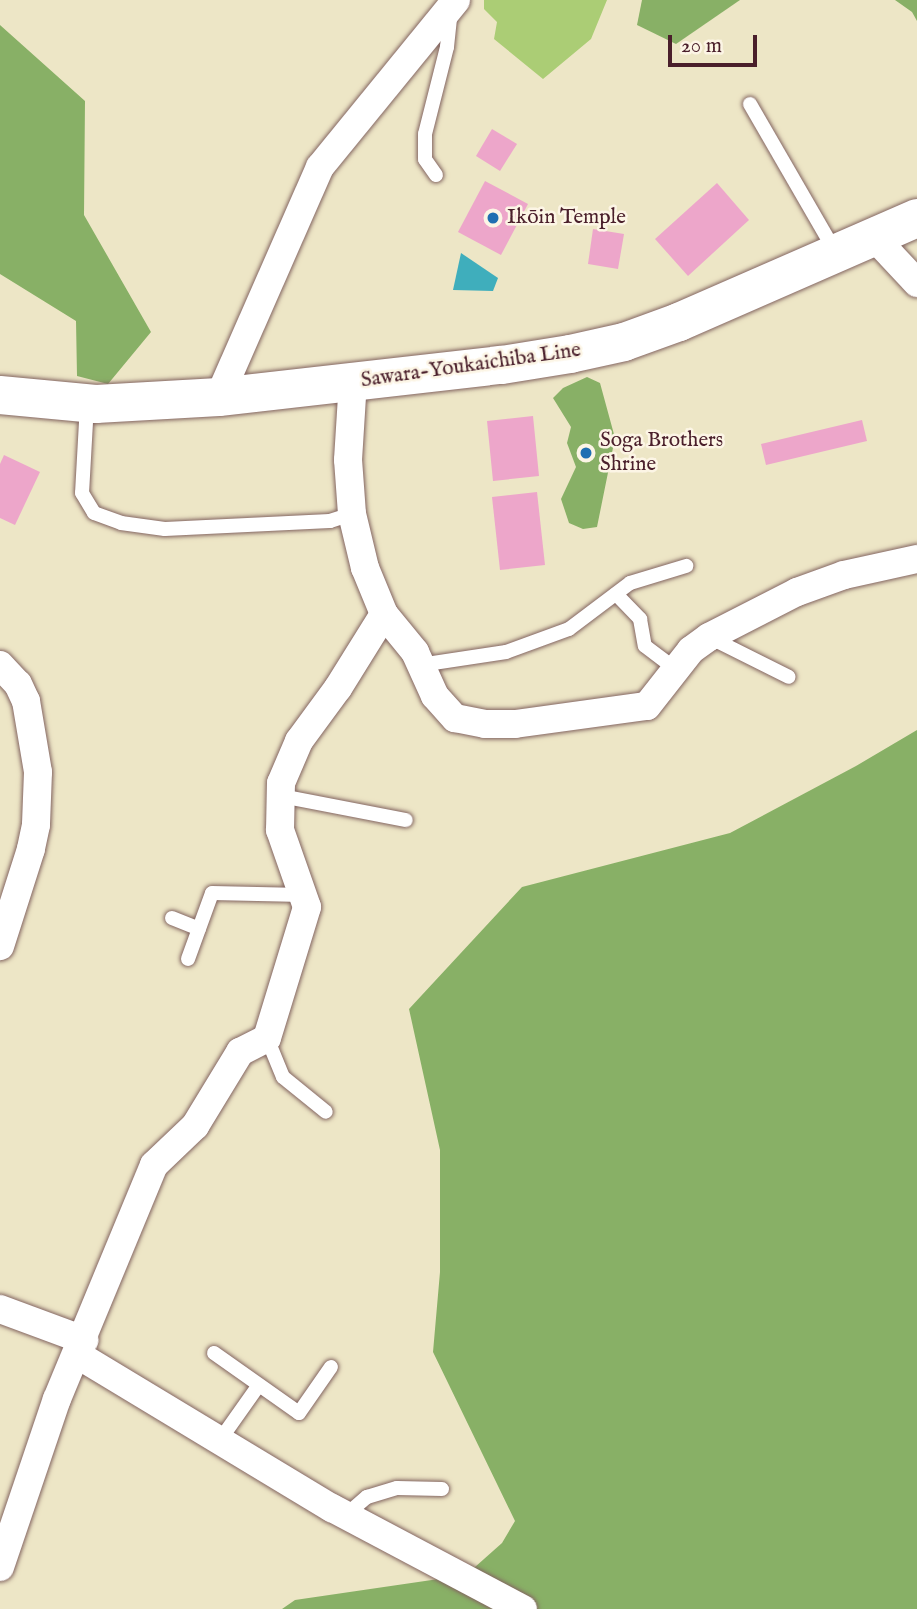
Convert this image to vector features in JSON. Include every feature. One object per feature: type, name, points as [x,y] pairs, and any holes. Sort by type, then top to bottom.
[{"type":"main road","name":"Sawara-Youkaichiba Line","points":[[0,396],[87,403],[219,397],[502,365],[624,342],[679,322],[917,218]]},
{"type":"street","points":[[219,397],[320,167],[453,4]]},
{"type":"street","points":[[874,237],[917,283]]},
{"type":"street","points":[[353,381],[348,460],[352,514],[365,568],[384,614],[402,633],[435,696],[455,718],[485,724],[515,724],[647,706],[691,650],[709,637],[797,592],[844,575],[917,559]]},
{"type":"street","points":[[0,1567],[57,1399],[81,1348],[154,1165],[195,1126],[240,1052],[267,1038],[307,907],[280,830],[281,783],[299,741],[338,688],[384,614]]},
{"type":"street","points":[[0,665],[18,684],[26,701],[37,772],[36,825],[31,849],[0,946]]},
{"type":"street","points":[[0,1309],[81,1348],[220,1440],[346,1516],[523,1609]]},
{"type":"lane","points":[[436,175],[425,159],[425,134],[447,47],[453,4]]},
{"type":"lane","points":[[750,104],[837,253]]},
{"type":"lane","points":[[87,403],[82,493],[94,513],[121,523],[165,529],[330,520],[352,514]]},
{"type":"lane","points":[[420,665],[506,652],[569,629],[630,583],[686,566]]},
{"type":"lane","points":[[616,594],[640,620],[645,646],[675,669]]},
{"type":"lane","points":[[709,637],[789,677]]},
{"type":"lane","points":[[281,796],[406,820]]},
{"type":"lane","points":[[188,960],[212,893],[303,895]]},
{"type":"lane","points":[[172,918],[199,929]]},
{"type":"lane","points":[[267,1038],[283,1077],[326,1112]]},
{"type":"lane","points":[[214,1353],[299,1413],[331,1367]]},
{"type":"lane","points":[[220,1440],[259,1385]]},
{"type":"lane","points":[[346,1516],[368,1497],[397,1488],[442,1489]]},
{"type":"green space","points":[[484,0],[607,0],[591,39],[543,79],[494,39],[497,22],[484,9]]},
{"type":"green space","points":[[642,0],[740,0],[676,44],[637,25]]},
{"type":"green space","points":[[895,0],[917,0],[917,21],[912,12]]},
{"type":"green space","points":[[0,25],[85,101],[84,215],[151,332],[108,384],[77,376],[76,321],[0,274]]},
{"type":"green space","points":[[587,377],[600,383],[615,438],[597,527],[583,529],[569,523],[561,499],[576,467],[567,443],[571,427],[553,398],[563,388]]},
{"type":"green space","points":[[917,730],[917,1609],[282,1609],[295,1600],[466,1575],[502,1543],[515,1521],[433,1352],[440,1272],[440,1150],[409,1009],[522,887],[730,833],[856,766]]},
{"type":"water","points":[[461,253],[498,278],[493,291],[453,290]]},
{"type":"building","points":[[492,129],[517,144],[500,171],[476,156]]},
{"type":"building","name":"Ikōin Temple","points":[[485,181],[528,204],[501,255],[458,232]]},
{"type":"building","points":[[717,183],[749,220],[688,276],[655,239]]},
{"type":"building","points":[[593,229],[624,234],[618,269],[588,264]]},
{"type":"building","points":[[533,416],[539,476],[493,481],[487,421]]},
{"type":"building","points":[[862,420],[867,441],[766,465],[761,444]]},
{"type":"building","points":[[4,455],[40,472],[15,525],[0,518],[0,464]]},
{"type":"building","points":[[537,492],[545,565],[500,570],[492,497]]},
{"type":"place","name":"Ikōin Temple","points":[[493,218]]},
{"type":"place","name":"Soga Brothers Shrine","points":[[586,453]]}]
